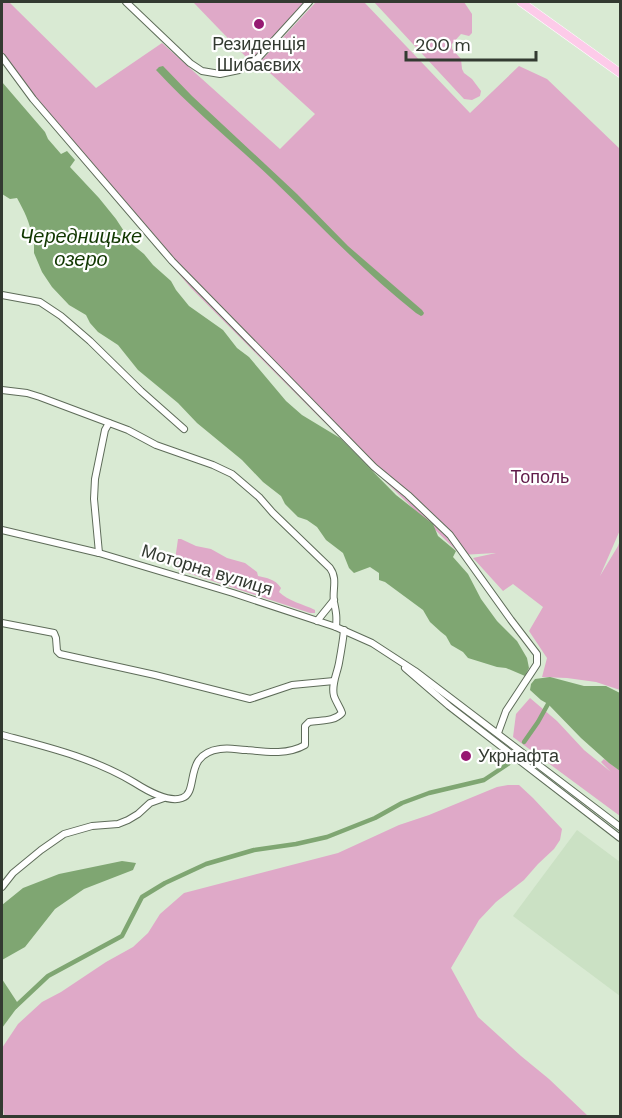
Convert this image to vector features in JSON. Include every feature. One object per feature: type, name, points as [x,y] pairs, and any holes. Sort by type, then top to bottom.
[{"type":"main road","points":[[521,2],[621,73]]},
{"type":"street","points":[[126,2],[190,63],[202,71],[220,74],[238,70],[258,58],[309,2]]},
{"type":"street","points":[[2,57],[33,99],[172,261],[374,467],[408,495],[450,536],[537,654],[537,664],[506,711],[498,734]]},
{"type":"street","points":[[2,295],[40,302],[61,316],[90,340],[141,391],[184,429]]},
{"type":"street","points":[[2,390],[27,393],[128,430],[156,445],[232,474],[334,573],[336,627]]},
{"type":"street","points":[[99,553],[94,479],[105,430],[109,423]]},
{"type":"street","name":"Моторна вулиця","points":[[2,530],[99,553],[233,593],[344,630],[372,644],[396,660]]},
{"type":"street","points":[[316,621],[334,600]]},
{"type":"street","points":[[2,622],[54,633],[57,651],[60,654],[250,699],[292,685],[334,681]]},
{"type":"street","points":[[2,735],[61,751],[104,767],[165,798],[178,799],[187,795],[196,763],[208,753],[218,749],[233,748],[294,751],[306,744],[305,726],[307,723],[335,719],[342,713],[334,696],[334,681],[339,666],[344,630]]},
{"type":"street","points":[[396,660],[415,671],[621,827]]},
{"type":"street","points":[[396,660],[449,706],[621,838]]},
{"type":"street","points":[[144,789],[150,803]]},
{"type":"street","points":[[573,802],[578,795]]},
{"type":"street","points":[[2,887],[13,873],[64,834],[92,826],[118,824],[138,814],[150,803],[165,798]]},
{"type":"shaded area","points":[[577,830],[620,862],[620,996],[513,916]]},
{"type":"green space","name":"Тополь","points":[[2,2],[9,2],[96,88],[162,43],[280,149],[315,114],[259,63],[316,2],[364,2],[470,113],[519,66],[547,79],[620,149],[620,530],[600,576],[620,540],[620,690],[596,682],[542,677],[547,658],[529,631],[543,607],[513,584],[503,591],[473,558],[496,553],[461,555],[191,288],[84,164],[2,62]]},
{"type":"green space","points":[[193,2],[306,2],[251,60]]},
{"type":"green space","points":[[374,2],[464,2],[472,14],[472,33],[469,36],[461,34],[452,44],[452,49],[461,59],[464,73],[481,91],[480,96],[472,100],[464,99]]},
{"type":"green space","points":[[178,539],[245,563],[257,572],[258,576],[271,579],[276,583],[281,588],[279,592],[283,595],[315,610],[315,613],[179,570],[174,567]]},
{"type":"green space","points":[[530,698],[557,721],[584,750],[611,772],[601,762],[604,759],[620,771],[620,816],[513,737],[516,714]]},
{"type":"green space","points":[[519,785],[533,798],[562,829],[560,840],[524,880],[496,902],[479,920],[451,968],[478,1017],[588,1116],[4,1116],[2,1048],[18,1024],[42,1002],[133,947],[148,933],[160,914],[184,893],[338,853],[399,825],[497,787]]},
{"type":"water","points":[[163,66],[348,246],[422,310],[423,315],[416,313],[378,281],[184,98],[156,70]]},
{"type":"water","name":"Чередницьке озеро","points":[[2,82],[61,154],[67,151],[75,160],[70,167],[116,219],[133,245],[171,281],[189,306],[223,330],[286,401],[302,415],[340,438],[396,495],[433,524],[438,536],[456,551],[453,557],[468,574],[481,599],[497,621],[517,641],[527,658],[529,668],[525,676],[506,668],[468,658],[451,645],[446,636],[430,622],[423,610],[379,580],[379,573],[370,567],[354,573],[349,568],[343,553],[326,540],[317,527],[298,517],[285,504],[281,496],[138,370],[118,345],[98,332],[86,315],[69,305],[52,287],[42,272],[34,253],[34,244],[30,240],[32,237],[30,226],[17,198],[10,199],[2,194]]},
{"type":"water","points":[[550,677],[584,686],[606,686],[620,693],[620,771],[530,690],[535,679]]},
{"type":"water","points":[[122,861],[136,863],[133,870],[84,889],[55,909],[25,947],[2,960],[2,905],[23,888],[59,874]]},
{"type":"water","points":[[2,979],[19,1005],[2,1028]]},
{"type":"waterway","points":[[524,742],[548,704]]},
{"type":"waterway","points":[[15,1007],[48,976],[122,936],[142,897],[165,883],[206,864],[254,850],[327,837],[429,793],[484,780],[508,764]]},
{"type":"place","name":"Резиденція Шибаєвих","points":[[259,24]]},
{"type":"place","name":"Укрнафта","points":[[466,756]]}]
